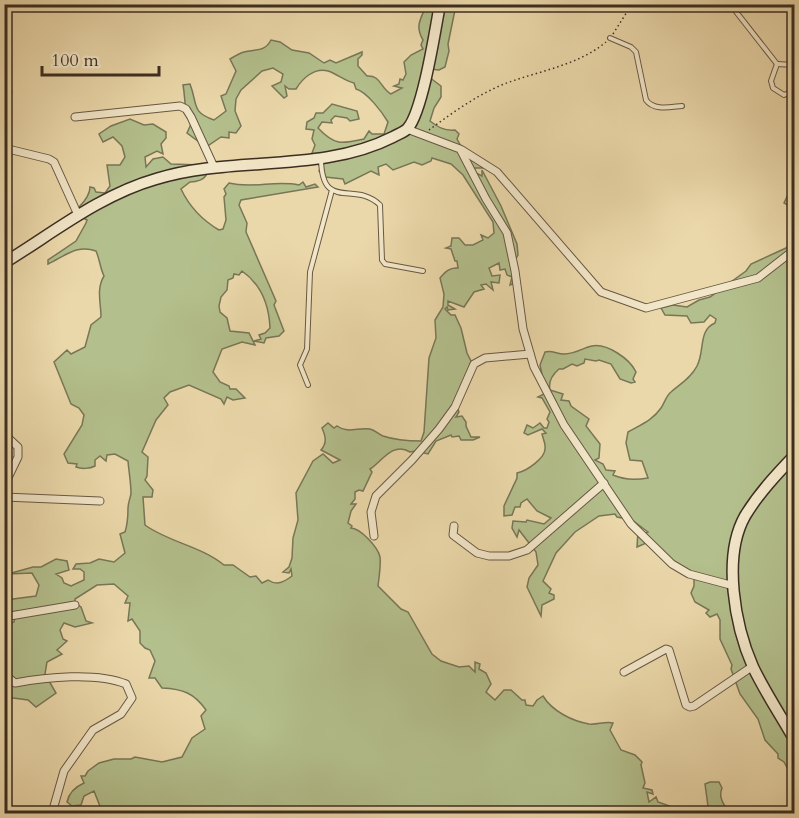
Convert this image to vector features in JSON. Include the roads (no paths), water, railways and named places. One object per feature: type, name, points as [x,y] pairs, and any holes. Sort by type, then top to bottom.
[{"type":"main road","points":[[4,263],[78,215],[123,191],[156,178],[214,167],[321,158],[376,146],[407,129],[414,118],[429,64],[440,4]]},
{"type":"main road","points":[[795,456],[769,481],[744,518],[732,560],[735,605],[753,666],[795,739]]},
{"type":"street","points":[[4,101],[8,92]]},
{"type":"street","points":[[75,117],[180,106],[186,109],[191,117],[214,167]]},
{"type":"street","points":[[407,129],[460,149],[497,172],[601,292],[646,308],[758,278],[795,250]]},
{"type":"street","points":[[4,148],[54,162],[78,215]]},
{"type":"street","points":[[460,149],[507,233],[523,329],[530,354],[534,367],[564,425],[631,524],[672,564],[689,574],[734,586]]},
{"type":"street","points":[[374,537],[371,512],[376,496],[412,460],[450,415],[474,364],[485,358],[530,354]]},
{"type":"street","points":[[4,434],[18,447],[18,457],[4,486]]},
{"type":"street","points":[[454,526],[453,535],[477,553],[489,556],[509,556],[526,550],[604,483]]},
{"type":"street","points":[[4,497],[100,501]]},
{"type":"street","points":[[4,617],[75,605]]},
{"type":"street","points":[[624,672],[666,649],[669,650],[686,705],[690,707],[753,666]]},
{"type":"street","points":[[4,674],[15,683],[46,677],[114,679],[126,684],[132,698],[120,714],[93,730],[64,771],[54,806],[55,813]]},
{"type":"lane","points":[[730,4],[777,64],[795,65]]},
{"type":"lane","points":[[610,38],[631,47],[636,52],[649,105],[654,107],[682,106]]},
{"type":"lane","points":[[777,64],[771,81],[773,88],[784,95],[795,91]]},
{"type":"lane","points":[[321,158],[321,176],[324,184],[337,193],[371,197],[380,205],[382,260],[385,264],[423,271]]},
{"type":"lane","points":[[308,385],[300,365],[307,349],[310,272],[332,190]]}]
